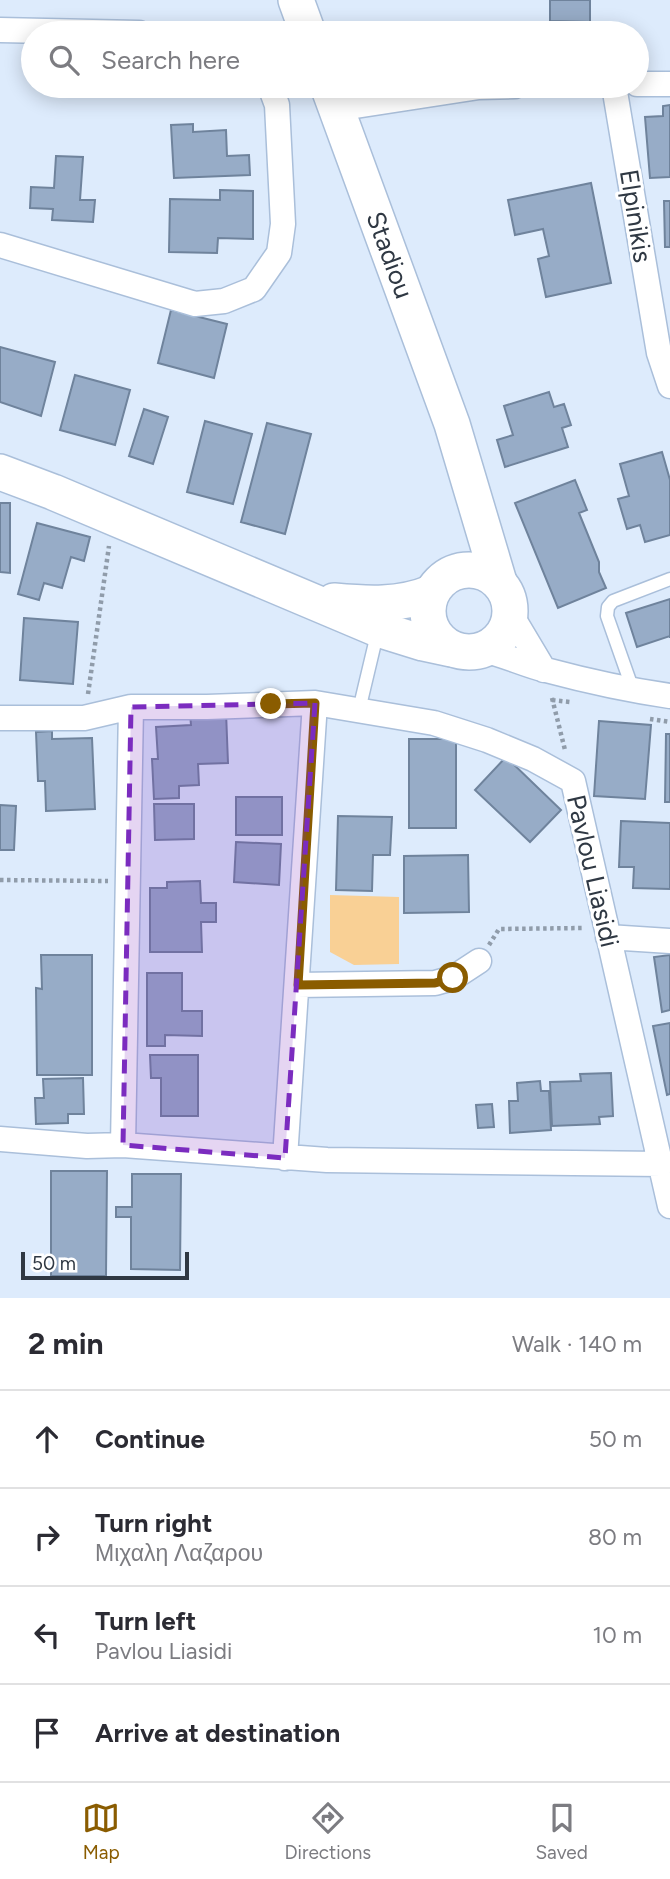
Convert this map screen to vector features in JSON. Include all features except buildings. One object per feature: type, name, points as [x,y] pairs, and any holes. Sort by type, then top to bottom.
[{"type":"street","points":[[296,0],[304,21]]},
{"type":"street","points":[[0,30],[21,30]]},
{"type":"street","points":[[649,84],[670,84]]},
{"type":"street","points":[[0,244],[195,303],[225,301],[254,289],[279,253],[283,224],[274,98]]},
{"type":"street","name":"Stadiou","points":[[332,98],[452,424],[505,597],[544,670]]},
{"type":"street","name":"Elpinikis","points":[[616,98],[670,386]]},
{"type":"street","name":"Stadiou","points":[[442,582],[461,544],[463,517],[452,424]]},
{"type":"street","points":[[0,472],[378,629],[423,643],[501,654],[544,670],[670,696]]},
{"type":"street","points":[[306,598],[365,604],[414,600],[442,582],[470,569],[486,573],[505,597],[507,628],[497,642],[467,650],[438,639],[429,625],[427,609],[442,582]]},
{"type":"street","points":[[285,1158],[315,703]]},
{"type":"street","name":"Pavlou Liasidi","points":[[0,718],[84,718],[131,707],[315,703],[434,723],[487,740],[533,759],[573,781],[670,1206]]},
{"type":"street","points":[[123,1145],[131,707]]},
{"type":"street","points":[[607,932],[670,941]]},
{"type":"street","points":[[298,985],[435,983],[453,978],[480,961]]},
{"type":"street","points":[[0,1139],[327,1160],[661,1164]]},
{"type":"lane","points":[[633,690],[607,616],[608,607],[613,601],[670,579]]},
{"type":"lane","points":[[359,710],[378,629]]},
{"type":"path","points":[[84,718],[113,518]]},
{"type":"path","points":[[544,670],[573,781]]},
{"type":"path","points":[[552,700],[578,704]]},
{"type":"path","points":[[0,880],[128,881]]},
{"type":"path","points":[[480,961],[499,929],[607,932]]},
{"type":"highlighted area","points":[[315,703],[285,1158],[123,1145],[131,707]]},
{"type":"shaded area","points":[[330,895],[399,897],[399,964],[354,965],[330,952]]},
{"type":"route","points":[[271,704],[315,703],[298,985],[435,983],[453,978]]}]
